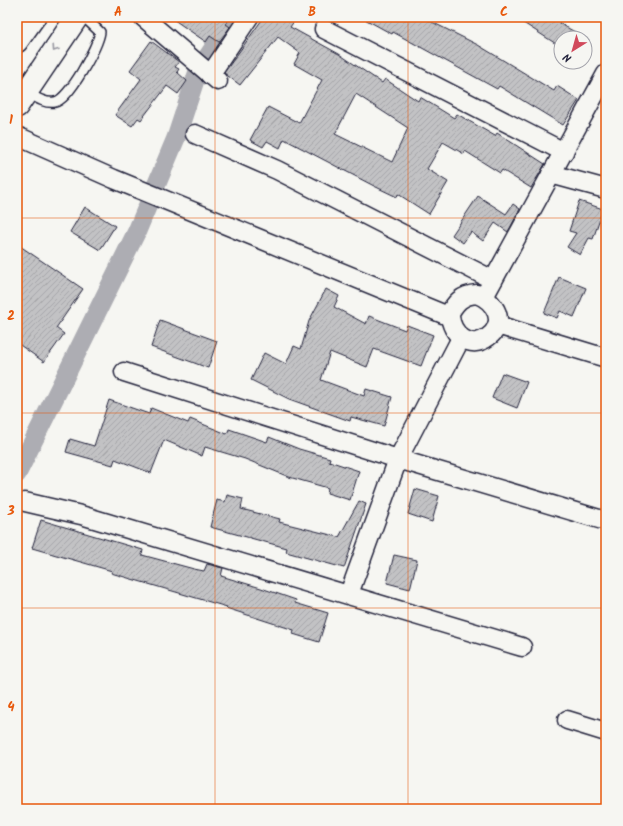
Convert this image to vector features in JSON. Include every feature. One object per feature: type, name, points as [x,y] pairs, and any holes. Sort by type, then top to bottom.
[{"type":"main road","points":[[17,42],[34,17]]},
{"type":"main road","points":[[22,99],[77,17]]},
{"type":"street","points":[[143,17],[194,58],[211,76],[249,17]]},
{"type":"street","points":[[324,29],[564,152]]},
{"type":"street","points":[[484,297],[606,74]]},
{"type":"street","points":[[195,134],[278,170],[493,280]]},
{"type":"street","points":[[17,136],[114,179],[448,316],[450,315],[452,328],[461,338],[475,342],[489,337],[496,325],[497,312],[490,300],[477,294],[462,297],[456,302],[448,316]]},
{"type":"street","points":[[551,174],[606,189]]},
{"type":"street","points":[[496,325],[606,358]]},
{"type":"street","points":[[349,594],[398,459],[461,338]]},
{"type":"street","points":[[124,372],[398,459],[606,521]]},
{"type":"street","points":[[25,502],[81,515],[522,647]]},
{"type":"street","points":[[567,720],[606,732]]},
{"type":"lane","points":[[22,99],[53,103],[61,101],[68,92],[95,49],[99,37],[100,32],[84,17]]},
{"type":"building","points":[[170,17],[230,17],[226,24],[230,27],[219,42],[210,36],[206,42]]},
{"type":"building","points":[[264,17],[297,17],[290,27],[339,54],[382,83],[385,79],[418,101],[420,97],[454,118],[457,114],[495,136],[497,133],[545,164],[531,188],[502,170],[500,173],[465,151],[464,154],[443,142],[427,169],[448,182],[429,214],[398,194],[397,197],[374,186],[284,139],[280,148],[267,141],[263,147],[250,140],[268,107],[299,123],[322,80],[294,64],[300,53],[278,37],[240,85],[224,73]],"holes":[[[356,94],[408,128],[392,162],[335,134]]]},
{"type":"building","points":[[361,17],[422,17],[478,45],[554,91],[557,86],[579,100],[563,125],[499,86],[497,89],[393,32],[392,34]]},
{"type":"building","points":[[514,17],[563,17],[559,23],[571,30],[553,30],[553,42]]},
{"type":"building","points":[[151,41],[179,62],[175,67],[179,69],[177,72],[187,81],[178,94],[167,86],[141,120],[138,118],[132,126],[115,115],[141,79],[130,70]]},
{"type":"building","points":[[478,196],[506,214],[513,204],[520,209],[508,232],[495,223],[483,241],[471,232],[463,243],[452,235]]},
{"type":"building","points":[[579,201],[603,209],[593,239],[589,238],[580,255],[567,247],[576,233],[569,231]]},
{"type":"building","points":[[85,207],[115,226],[100,250],[70,232]]},
{"type":"building","points":[[17,244],[83,289],[56,328],[64,334],[44,362],[17,343]]},
{"type":"building","points":[[559,277],[586,288],[574,317],[560,311],[557,318],[544,313]]},
{"type":"building","points":[[326,289],[339,296],[334,307],[366,324],[369,316],[405,330],[407,325],[433,335],[421,366],[374,349],[367,367],[330,352],[321,380],[364,396],[366,389],[392,397],[384,426],[351,417],[350,421],[289,399],[251,380],[264,353],[286,364],[294,346],[301,349],[309,321]]},
{"type":"building","points":[[160,320],[217,341],[208,368],[151,347]]},
{"type":"building","points":[[502,373],[527,382],[517,408],[492,398]]},
{"type":"building","points":[[109,400],[149,414],[151,408],[188,423],[190,419],[227,434],[229,429],[267,442],[269,437],[299,449],[330,458],[329,461],[359,471],[350,500],[327,493],[328,488],[289,477],[245,459],[205,447],[202,456],[164,440],[151,473],[115,459],[113,465],[66,452],[70,439],[94,446]]},
{"type":"building","points":[[415,489],[439,496],[432,522],[408,514]]},
{"type":"building","points":[[227,495],[243,499],[241,509],[280,519],[279,522],[339,537],[359,501],[366,504],[344,568],[286,552],[287,548],[210,527],[217,500],[225,502]]},
{"type":"building","points":[[41,520],[143,550],[142,555],[194,569],[204,571],[207,564],[223,568],[221,576],[296,600],[295,603],[328,613],[319,642],[293,634],[294,630],[226,608],[227,607],[32,548]]},
{"type":"building","points":[[394,555],[417,560],[410,589],[387,583]]},
{"type":"waterway","points":[[17,474],[137,231],[176,138],[198,71],[234,17]]}]
